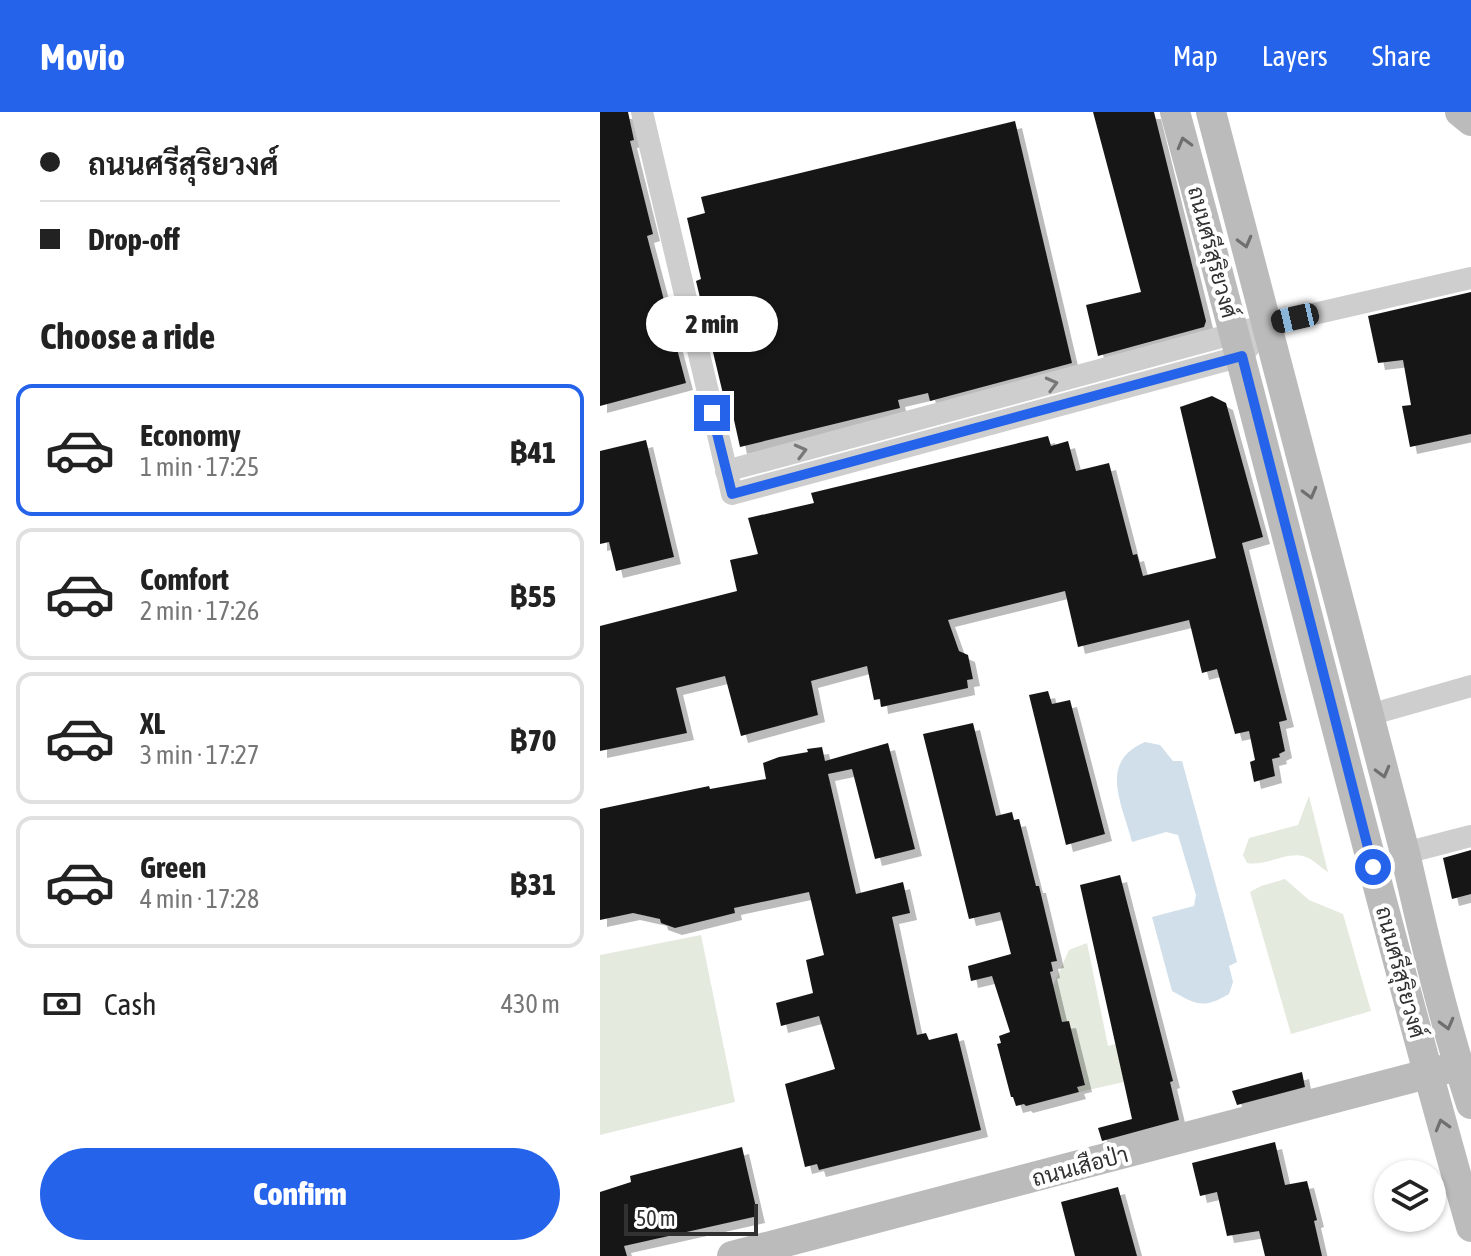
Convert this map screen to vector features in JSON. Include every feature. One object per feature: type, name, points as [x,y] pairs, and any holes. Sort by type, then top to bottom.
[{"type":"main road","name":"ถนนศรีสุริยวงศ์","points":[[1175,112],[1471,1227]]},
{"type":"main road","name":"ถนนศรีสุริยวงศ์","points":[[1211,112],[1458,1066],[1471,1103]]},
{"type":"main road","points":[[1460,112],[1471,121]]},
{"type":"main road","name":"ถนนเสือป่า","points":[[732,1256],[1458,1066]]},
{"type":"street","points":[[642,112],[732,494],[921,444],[1239,345],[1266,325],[1471,278]]},
{"type":"street","points":[[726,471],[915,420],[1239,345]]},
{"type":"street","points":[[915,420],[921,444]]},
{"type":"street","points":[[1369,715],[1471,686]]},
{"type":"street","points":[[1405,853],[1471,836]]},
{"type":"shaded area","points":[[1145,742],[1160,745],[1173,761],[1182,761],[1237,962],[1229,966],[1233,982],[1229,994],[1213,1002],[1194,1002],[1172,991],[1152,917],[1194,906],[1196,895],[1178,835],[1166,832],[1132,842],[1119,798],[1118,772],[1122,761],[1131,750]]},
{"type":"shaded area","points":[[1309,796],[1328,872],[1309,858],[1299,855],[1247,863],[1243,855],[1249,838],[1298,825]]},
{"type":"shaded area","points":[[1285,879],[1309,900],[1343,914],[1371,1011],[1291,1034],[1250,892]]},
{"type":"shaded area","points":[[701,935],[735,1102],[600,1135],[600,955]]},
{"type":"shaded area","points":[[1087,943],[1108,1046],[1116,1044],[1124,1082],[1079,1092],[1077,1087],[1085,1084],[1069,1021],[1060,1023],[1053,986],[1069,950]]},
{"type":"building","points":[[600,112],[628,112],[634,140],[630,141],[653,234],[647,236],[686,383],[600,406]]},
{"type":"building","points":[[1093,112],[1154,112],[1206,321],[1204,327],[1098,356],[1086,305],[1141,292]]},
{"type":"building","points":[[1015,121],[1072,363],[930,401],[928,393],[898,400],[900,408],[740,447],[728,393],[723,394],[696,281],[701,279],[687,218],[705,213],[701,197]]},
{"type":"building","points":[[1471,292],[1471,434],[1410,447],[1402,406],[1411,405],[1403,360],[1378,363],[1368,316]]},
{"type":"building","points":[[1212,396],[1226,403],[1263,537],[1242,543],[1287,720],[1279,722],[1285,751],[1279,754],[1280,757],[1272,759],[1275,776],[1254,782],[1250,762],[1255,760],[1249,731],[1235,734],[1217,669],[1202,673],[1189,620],[1078,647],[1065,591],[948,620],[959,651],[968,655],[973,679],[967,680],[968,688],[881,707],[880,699],[874,700],[867,666],[811,681],[818,715],[741,736],[725,676],[676,688],[687,733],[600,751],[600,626],[737,591],[730,560],[758,554],[748,518],[814,503],[811,493],[1048,436],[1051,446],[1068,441],[1076,471],[1109,463],[1133,555],[1137,554],[1143,576],[1216,558],[1180,407]]},
{"type":"building","points":[[646,440],[674,557],[616,571],[609,542],[600,544],[600,451]]},
{"type":"building","points":[[1048,691],[1052,704],[1070,700],[1105,834],[1066,845],[1029,695]]},
{"type":"building","points":[[973,723],[996,816],[1012,812],[1014,820],[1019,819],[1057,961],[1051,962],[1053,971],[1050,972],[1062,1022],[1069,1021],[1085,1085],[1077,1087],[1079,1092],[1026,1106],[1016,1106],[1011,1097],[997,1044],[1001,1043],[999,1036],[1010,1032],[992,976],[971,981],[968,966],[1011,954],[1000,912],[969,919],[923,734]]},
{"type":"building","points":[[888,743],[915,849],[875,859],[852,769],[828,774],[856,894],[903,882],[910,913],[892,917],[917,1035],[926,1033],[929,1040],[957,1033],[981,1130],[819,1170],[817,1164],[805,1167],[785,1084],[835,1069],[819,1016],[781,1026],[776,1003],[813,993],[806,960],[824,955],[809,892],[734,908],[735,913],[675,928],[661,923],[660,919],[633,913],[600,920],[600,809],[709,786],[710,789],[766,779],[763,763],[808,752],[807,749],[822,747],[825,761]]},
{"type":"building","points":[[1471,850],[1471,894],[1452,899],[1443,858]]},
{"type":"building","points":[[1120,875],[1173,1081],[1170,1082],[1179,1120],[1102,1141],[1098,1128],[1132,1119],[1080,885]]},
{"type":"building","points":[[1302,1072],[1305,1087],[1237,1105],[1232,1091]]},
{"type":"building","points":[[1275,1142],[1285,1185],[1307,1181],[1322,1256],[1265,1256],[1259,1231],[1227,1236],[1217,1192],[1200,1196],[1192,1163]]},
{"type":"building","points":[[742,1147],[758,1216],[624,1246],[627,1256],[600,1256],[600,1192],[631,1182],[630,1176]]},
{"type":"building","points":[[1118,1187],[1137,1256],[1075,1256],[1061,1202]]},
{"type":"route","points":[[712,413],[732,494],[1242,356],[1373,867]]}]
